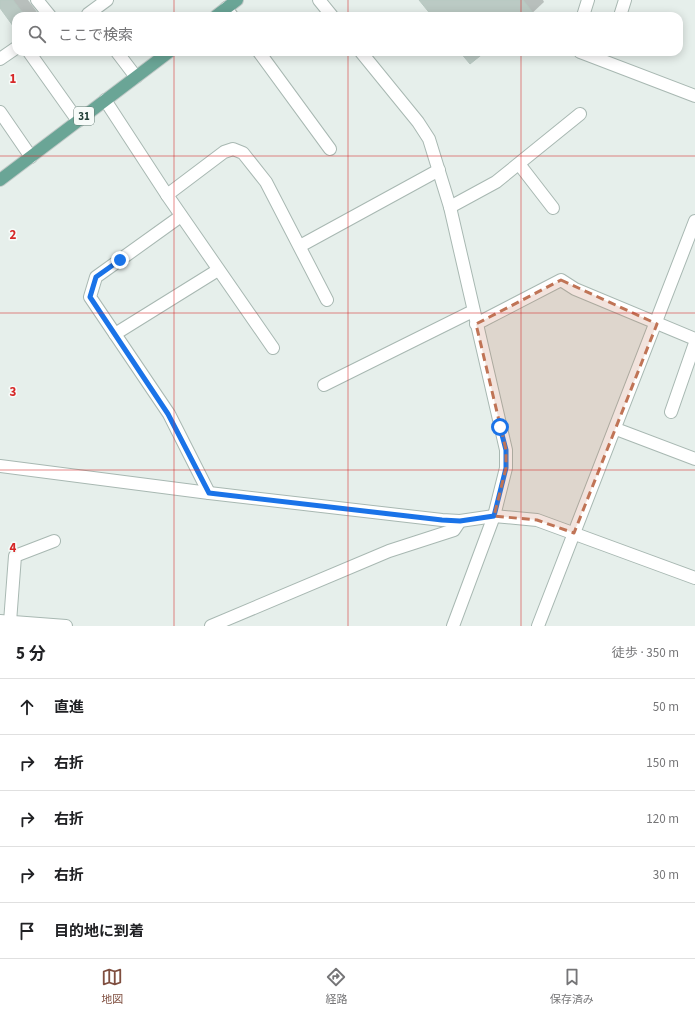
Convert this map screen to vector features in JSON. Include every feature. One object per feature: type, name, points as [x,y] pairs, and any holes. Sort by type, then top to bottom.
[{"type":"main road","points":[[229,12],[237,0]]},
{"type":"main road","name":"31","points":[[0,180],[164,56]]},
{"type":"street","points":[[38,0],[47,12]]},
{"type":"street","points":[[91,12],[107,0]]},
{"type":"street","points":[[319,0],[329,12]]},
{"type":"street","points":[[584,12],[588,0]]},
{"type":"street","points":[[621,12],[625,0]]},
{"type":"street","points":[[0,59],[12,51]]},
{"type":"street","points":[[32,56],[78,121]]},
{"type":"street","points":[[120,56],[136,77]]},
{"type":"street","points":[[262,56],[330,149]]},
{"type":"street","points":[[364,56],[418,122],[429,139],[450,207],[506,450],[506,468],[494,516],[454,626]]},
{"type":"street","points":[[605,57],[695,96]]},
{"type":"street","points":[[105,100],[181,216],[273,348]]},
{"type":"street","points":[[0,112],[31,157]]},
{"type":"street","points":[[450,207],[496,182],[580,114]]},
{"type":"street","points":[[167,195],[224,152],[233,149],[243,153],[266,182],[327,300]]},
{"type":"street","points":[[518,164],[553,208]]},
{"type":"street","points":[[300,246],[439,170]]},
{"type":"street","points":[[181,216],[96,277],[90,297],[168,414],[209,493]]},
{"type":"street","points":[[538,626],[616,429],[695,222]]},
{"type":"street","points":[[115,334],[218,270]]},
{"type":"street","points":[[476,324],[560,280],[575,289],[695,340]]},
{"type":"street","points":[[324,385],[473,311]]},
{"type":"street","points":[[671,412],[695,343]]},
{"type":"street","points":[[616,429],[695,459]]},
{"type":"street","points":[[0,466],[209,493],[460,521],[494,516],[537,520],[695,578]]},
{"type":"street","points":[[211,626],[389,551],[454,530],[460,521]]},
{"type":"street","points":[[54,541],[15,556],[5,621],[66,626]]},
{"type":"highlighted area","points":[[561,280],[657,324],[574,533],[537,520],[494,516],[506,468],[506,450],[476,324]]},
{"type":"building","points":[[0,0],[13,0],[22,12],[12,12],[12,24],[0,8]]},
{"type":"building","points":[[419,0],[523,0],[532,12],[429,12]]},
{"type":"building","points":[[463,56],[480,56],[470,64]]},
{"type":"route","points":[[120,260],[96,277],[90,297],[168,414],[209,493],[442,520],[460,521],[494,516],[506,468],[506,450],[500,427]]}]
